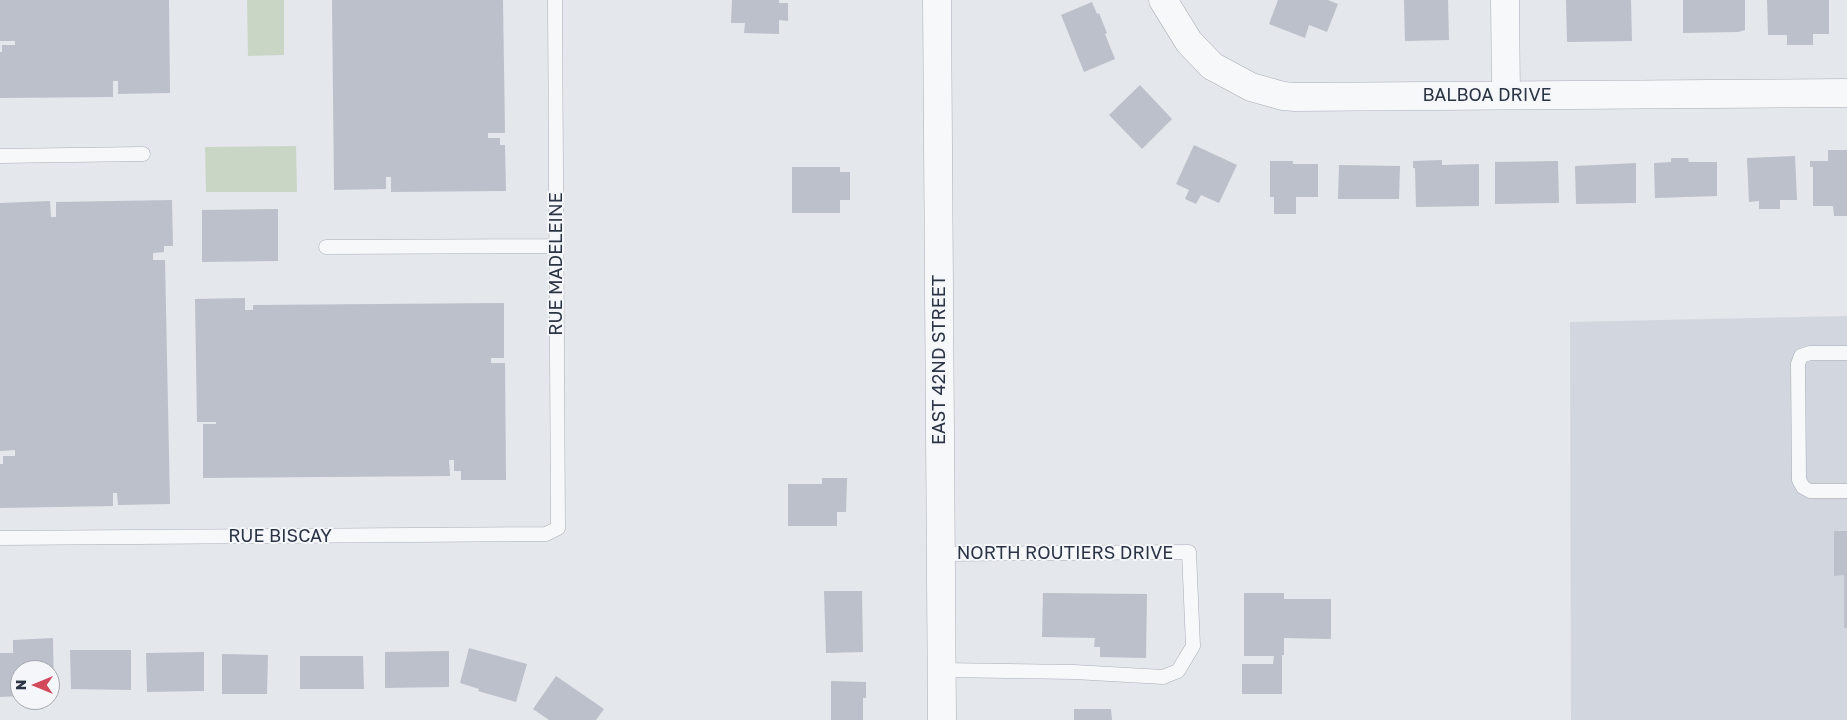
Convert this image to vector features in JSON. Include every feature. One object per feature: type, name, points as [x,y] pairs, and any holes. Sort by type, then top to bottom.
[{"type":"street","name":"EAST 42ND STREET","points":[[937,0],[942,720]]},
{"type":"street","points":[[1505,0],[1506,95]]},
{"type":"street","name":"BALBOA DRIVE","points":[[1164,2],[1189,42],[1212,66],[1241,83],[1273,94],[1295,97],[1847,93]]},
{"type":"lane","name":"RUE MADELEINE","points":[[555,0],[558,528]]},
{"type":"lane","points":[[0,156],[143,154]]},
{"type":"lane","points":[[326,247],[556,246]]},
{"type":"lane","points":[[1847,353],[1810,353],[1801,356],[1798,364],[1799,480],[1803,487],[1810,491],[1847,491]]},
{"type":"lane","name":"RUE BISCAY","points":[[0,538],[546,534],[558,528]]},
{"type":"lane","name":"NORTH ROUTIERS DRIVE","points":[[940,554],[1189,552],[1193,646],[1178,671],[1163,677],[1074,672],[942,670]]},
{"type":"shaded area","points":[[1847,316],[1847,720],[1571,720],[1570,322]]},
{"type":"green space","points":[[247,0],[284,0],[284,55],[248,56]]},
{"type":"green space","points":[[296,146],[297,192],[206,192],[205,147]]},
{"type":"building","points":[[0,0],[169,0],[170,93],[118,94],[118,81],[113,81],[113,97],[0,98],[0,52],[2,52],[2,45],[15,45],[15,41],[0,41]]},
{"type":"building","points":[[332,0],[503,0],[505,133],[488,133],[488,138],[500,138],[500,145],[505,145],[506,191],[391,192],[391,177],[386,177],[386,189],[334,190]]},
{"type":"building","points":[[732,0],[779,0],[779,3],[788,3],[788,21],[779,20],[779,34],[744,33],[745,23],[731,23]]},
{"type":"building","points":[[1278,0],[1328,0],[1338,4],[1327,32],[1309,25],[1305,38],[1269,24]]},
{"type":"building","points":[[1404,0],[1448,0],[1449,40],[1405,41]]},
{"type":"building","points":[[1566,0],[1631,0],[1632,41],[1567,42]]},
{"type":"building","points":[[1683,0],[1745,0],[1745,30],[1738,32],[1683,33]]},
{"type":"building","points":[[1767,0],[1829,0],[1829,34],[1813,34],[1813,45],[1787,45],[1787,35],[1768,35]]},
{"type":"building","points":[[1092,2],[1097,14],[1099,13],[1115,59],[1084,72],[1061,15]]},
{"type":"building","points":[[1140,85],[1172,119],[1142,149],[1109,115]]},
{"type":"building","points":[[1194,145],[1237,165],[1219,203],[1201,195],[1196,204],[1185,199],[1189,190],[1176,184]]},
{"type":"building","points":[[1828,150],[1847,150],[1847,216],[1834,216],[1833,206],[1813,206],[1813,167],[1810,167],[1810,161],[1828,161]]},
{"type":"building","points":[[1795,156],[1797,200],[1780,200],[1780,209],[1759,209],[1759,201],[1749,202],[1747,158]]},
{"type":"building","points":[[1671,158],[1688,158],[1689,162],[1717,162],[1717,196],[1655,198],[1654,163],[1671,162]]},
{"type":"building","points":[[1442,160],[1442,165],[1479,164],[1479,206],[1416,207],[1415,168],[1413,168],[1413,161]]},
{"type":"building","points":[[1270,161],[1293,161],[1293,164],[1318,164],[1318,197],[1296,197],[1296,214],[1274,214],[1274,197],[1270,197]]},
{"type":"building","points":[[1558,161],[1559,203],[1495,204],[1495,162]]},
{"type":"building","points":[[1636,163],[1636,203],[1576,204],[1575,166]]},
{"type":"building","points":[[1339,165],[1400,166],[1399,199],[1338,199]]},
{"type":"building","points":[[792,167],[840,167],[840,172],[850,172],[850,200],[840,200],[840,213],[792,213]]},
{"type":"building","points":[[172,200],[173,246],[164,246],[164,252],[153,253],[153,260],[165,260],[170,504],[118,505],[117,493],[113,493],[113,506],[0,508],[0,464],[3,464],[3,456],[15,456],[15,450],[0,451],[0,203],[50,201],[51,217],[56,217],[56,202]]},
{"type":"building","points":[[278,209],[278,261],[202,262],[202,210]]},
{"type":"building","points":[[245,298],[245,310],[253,310],[253,305],[504,303],[504,358],[491,358],[491,363],[505,363],[506,480],[461,480],[461,471],[454,471],[454,460],[449,460],[450,476],[203,478],[203,424],[216,424],[216,422],[197,422],[195,299]]},
{"type":"building","points":[[822,478],[847,478],[846,512],[837,512],[837,526],[788,526],[788,484],[822,484]]},
{"type":"building","points":[[1834,531],[1847,531],[1847,628],[1844,628],[1844,575],[1834,576]]},
{"type":"building","points":[[824,591],[862,591],[863,652],[826,653]]},
{"type":"building","points":[[1043,593],[1147,594],[1146,658],[1100,657],[1100,647],[1094,647],[1095,638],[1042,637]]},
{"type":"building","points":[[1244,593],[1284,593],[1284,599],[1331,599],[1331,639],[1284,638],[1282,694],[1242,694],[1242,664],[1273,664],[1274,656],[1244,656]]},
{"type":"building","points":[[53,638],[53,660],[10,660],[10,696],[0,697],[0,653],[13,653],[13,640]]},
{"type":"building","points":[[469,648],[527,664],[516,702],[478,691],[479,689],[460,683]]},
{"type":"building","points":[[70,650],[131,650],[131,690],[71,689]]},
{"type":"building","points":[[449,651],[449,687],[385,688],[385,652]]},
{"type":"building","points":[[204,652],[204,691],[147,692],[146,653]]},
{"type":"building","points":[[222,654],[268,655],[267,694],[222,694]]},
{"type":"building","points":[[300,656],[363,656],[364,689],[300,689]]},
{"type":"building","points":[[556,676],[604,709],[596,720],[549,720],[533,709]]},
{"type":"building","points":[[831,681],[866,682],[866,698],[863,698],[863,720],[831,720]]},
{"type":"building","points":[[1074,709],[1111,709],[1112,720],[1074,720]]}]
